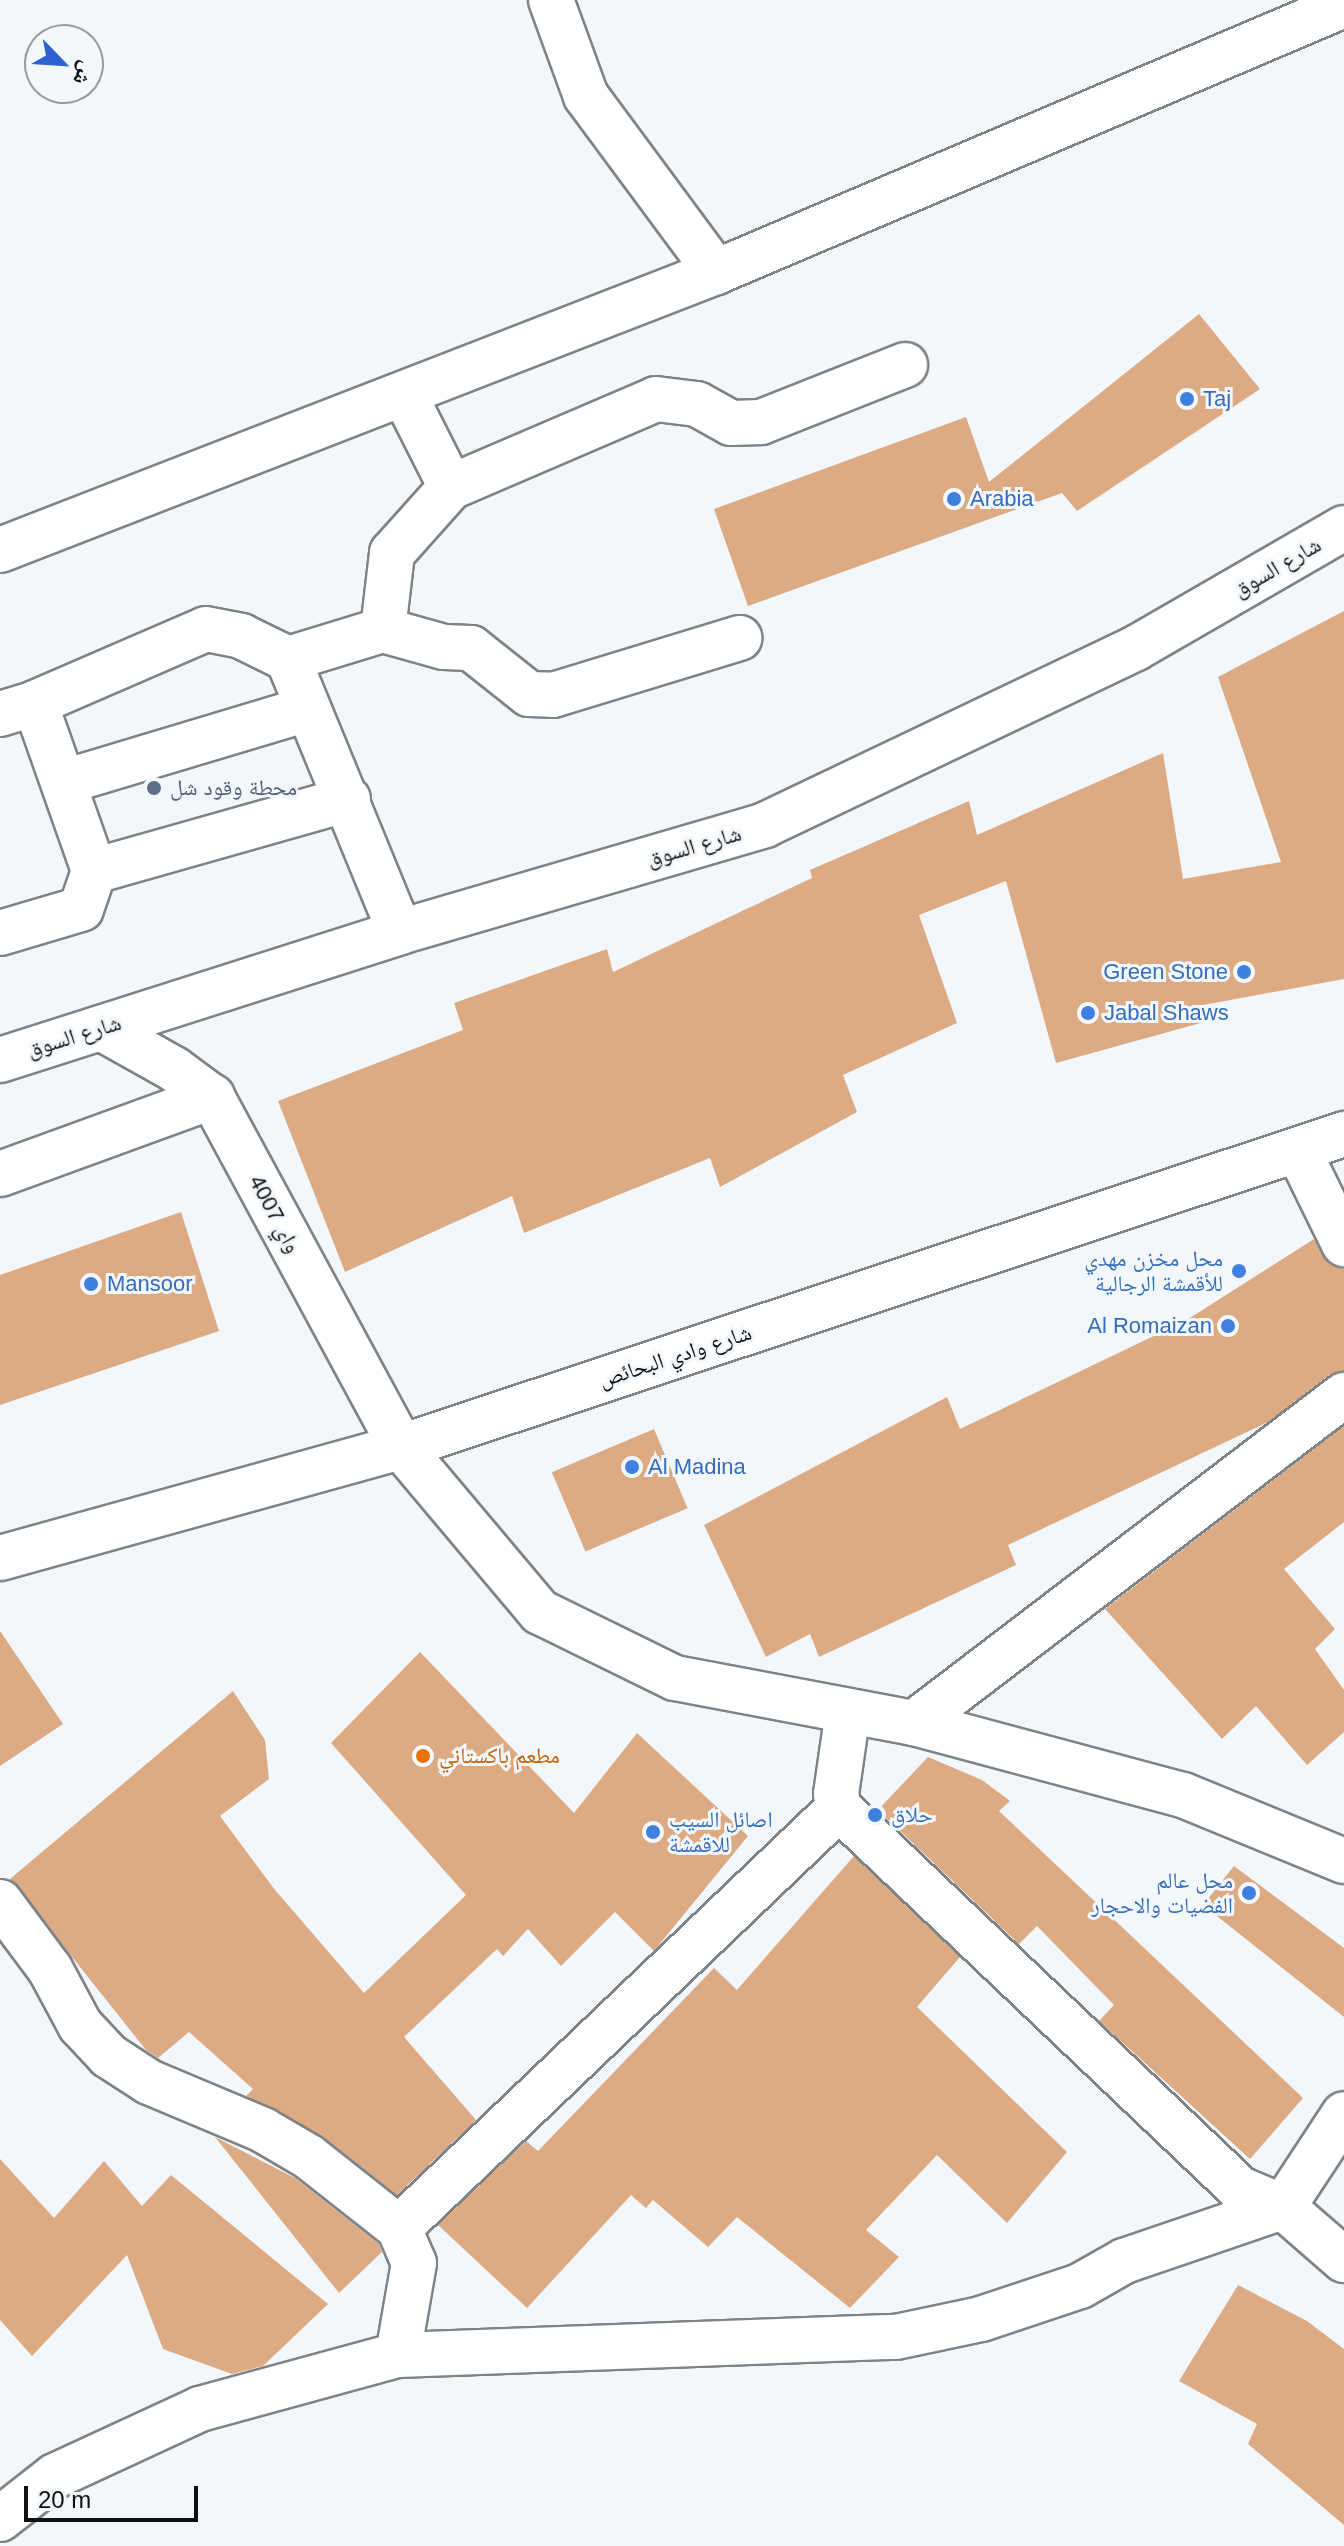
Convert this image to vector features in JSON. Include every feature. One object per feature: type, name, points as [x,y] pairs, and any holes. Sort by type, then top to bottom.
[{"type":"street","points":[[551,0],[586,96],[716,272]]},
{"type":"street","points":[[0,550],[716,272],[1344,5]]},
{"type":"street","points":[[383,630],[392,553],[451,487],[656,399],[697,404],[731,423],[761,422],[905,365]]},
{"type":"street","points":[[404,394],[451,487]]},
{"type":"street","name":"شارع السوق","points":[[0,1060],[400,932],[765,825],[1136,648],[1344,528]]},
{"type":"street","points":[[0,933],[81,909],[94,871],[64,782],[17,709],[206,629],[241,636],[288,659],[383,630],[444,647],[471,648],[529,694],[541,695],[739,638]]},
{"type":"street","points":[[288,659],[304,710],[348,799],[400,932]]},
{"type":"street","points":[[64,782],[304,710]]},
{"type":"street","points":[[94,871],[348,799]]},
{"type":"street","name":"واي 4007","points":[[101,1028],[174,1069],[212,1097],[401,1447],[540,1612],[675,1678],[914,1723],[1183,1795],[1344,1861]]},
{"type":"street","points":[[0,1174],[212,1097]]},
{"type":"street","name":"شارع وادي البحائص","points":[[0,1558],[401,1447],[1344,1134]]},
{"type":"street","points":[[1298,1150],[1344,1244]]},
{"type":"street","points":[[914,1723],[1344,1395]]},
{"type":"street","points":[[848,1711],[836,1794],[839,1808],[1240,2189],[1283,2207],[1344,2260]]},
{"type":"street","points":[[399,2228],[839,1808]]},
{"type":"street","points":[[0,1902],[50,1969],[80,2025],[109,2056],[149,2082],[263,2130],[343,2180],[399,2228],[414,2263],[398,2355]]},
{"type":"street","points":[[0,2519],[55,2476],[200,2409],[398,2355],[896,2337],[1039,2301],[1080,2286],[1124,2261],[1283,2207],[1344,2114]]},
{"type":"building","points":[[1199,314],[1260,389],[1077,511],[1062,493],[748,606],[714,509],[966,417],[989,482]]},
{"type":"building","points":[[1344,611],[1344,979],[1203,1005],[1208,1021],[1056,1063],[1006,881],[919,915],[957,1023],[843,1075],[857,1112],[720,1187],[710,1158],[524,1233],[512,1196],[345,1272],[278,1101],[463,1030],[454,1003],[607,949],[613,972],[812,878],[810,870],[969,801],[977,835],[1163,753],[1183,879],[1281,862],[1218,677]]},
{"type":"building","points":[[181,1212],[219,1331],[0,1405],[0,1275]]},
{"type":"building","points":[[1314,1239],[1329,1264],[1344,1269],[1344,1371],[1329,1375],[1268,1422],[1008,1545],[1016,1565],[819,1657],[810,1634],[766,1657],[704,1525],[947,1397],[960,1429],[1185,1321]]},
{"type":"building","points":[[1344,1426],[1344,1522],[1284,1569],[1335,1629],[1315,1649],[1344,1690],[1344,1732],[1307,1765],[1256,1706],[1222,1739],[1105,1609]]},
{"type":"building","points":[[654,1429],[688,1508],[585,1552],[552,1472]]},
{"type":"building","points":[[0,1631],[63,1724],[0,1766]]},
{"type":"building","points":[[420,1652],[574,1813],[637,1733],[748,1836],[654,1951],[615,1912],[561,1966],[528,1929],[503,1956],[497,1949],[404,2037],[476,2120],[397,2195],[322,2136],[246,2096],[253,2089],[189,2032],[158,2058],[146,2050],[10,1879],[233,1691],[265,1740],[269,1779],[220,1816],[275,1890],[364,1993],[466,1895],[331,1743]]},
{"type":"building","points":[[928,1757],[982,1780],[1010,1801],[999,1811],[1303,2098],[1250,2159],[1099,2021],[1114,2005],[1037,1926],[1019,1944],[878,1810]]},
{"type":"building","points":[[854,1856],[960,1957],[917,2007],[1067,2152],[1007,2223],[937,2155],[866,2230],[899,2257],[850,2308],[737,2217],[708,2247],[653,2200],[646,2208],[631,2195],[527,2308],[438,2225],[526,2141],[538,2151],[714,1968],[737,1990]]},
{"type":"building","points":[[1234,1866],[1344,1948],[1344,2017],[1203,1905]]},
{"type":"building","points":[[215,2137],[295,2178],[379,2244],[382,2252],[339,2293]]},
{"type":"building","points":[[0,2159],[54,2218],[104,2161],[142,2206],[171,2175],[328,2304],[263,2366],[232,2374],[163,2349],[127,2255],[32,2356],[0,2320]]},
{"type":"building","points":[[1238,2285],[1307,2321],[1344,2349],[1344,2525],[1248,2444],[1257,2424],[1179,2381]]},
{"type":"place","name":"Taj","points":[[1187,399]]},
{"type":"place","name":"Arabia","points":[[954,499]]},
{"type":"place","name":"محطة وقود شل","points":[[154,788]]},
{"type":"place","name":"Green Stone","points":[[1244,972]]},
{"type":"place","name":"Jabal Shaws","points":[[1088,1013]]},
{"type":"place","name":"محل مخزن مهدي للأقمشة الرجالية","points":[[1239,1271]]},
{"type":"place","name":"Mansoor","points":[[91,1284]]},
{"type":"place","name":"Al Romaizan","points":[[1228,1326]]},
{"type":"place","name":"Al Madina","points":[[632,1467]]},
{"type":"place","name":"مطعم باكستاني","points":[[423,1756]]},
{"type":"place","name":"حلاق","points":[[875,1815]]},
{"type":"place","name":"اصائل السيب للاقمشة","points":[[653,1832]]},
{"type":"place","name":"محل عالم الفضيات والاحجار","points":[[1249,1893]]}]
